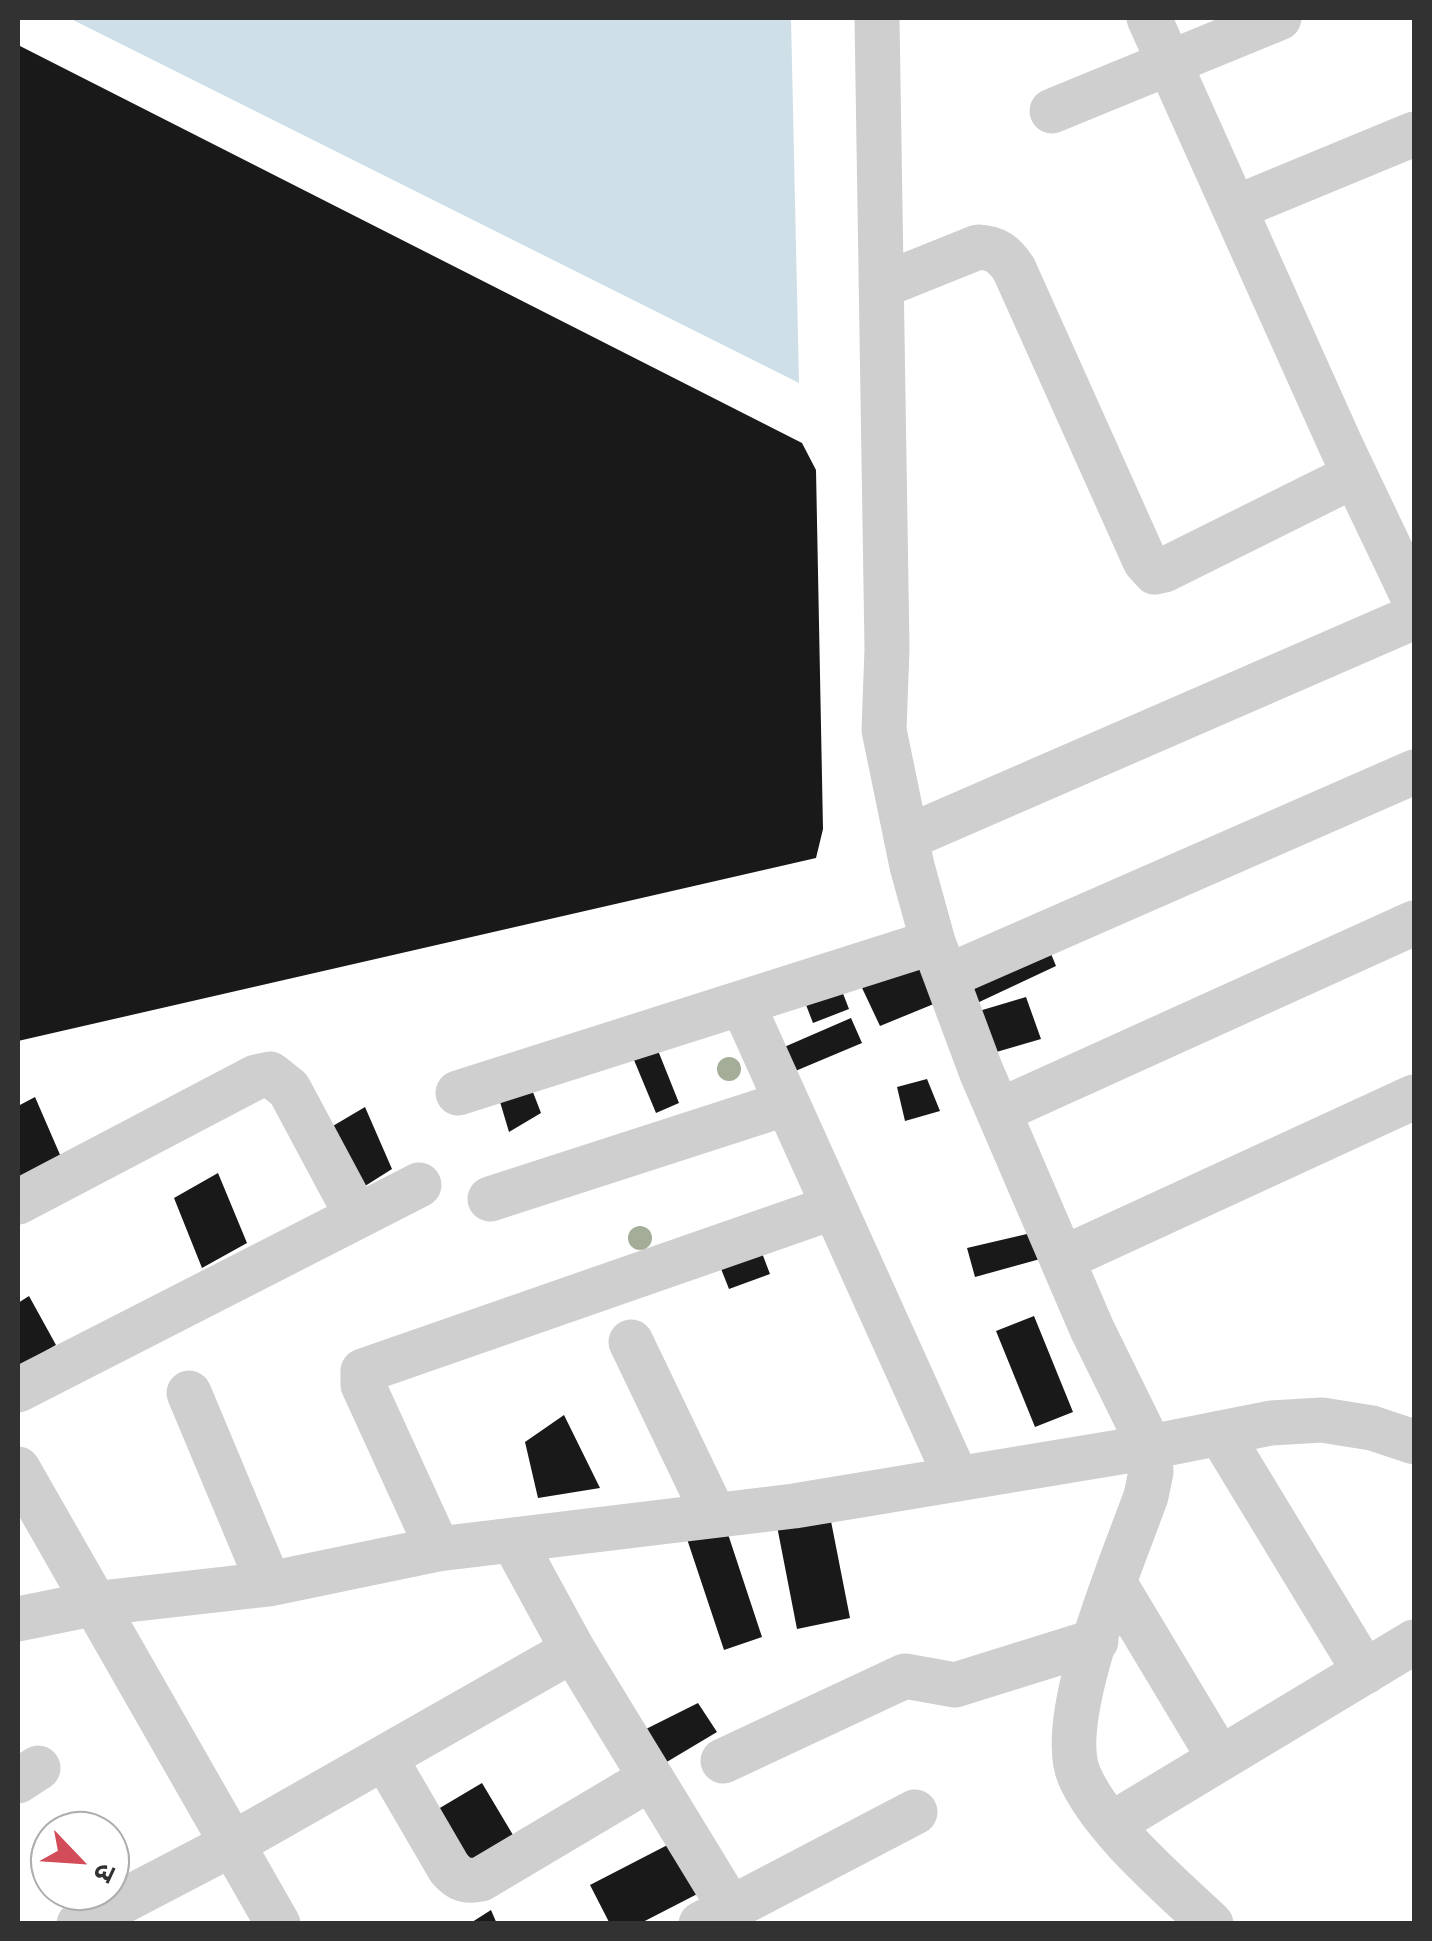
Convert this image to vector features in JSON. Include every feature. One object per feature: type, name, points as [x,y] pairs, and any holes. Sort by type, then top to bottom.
[{"type":"street","points":[[877,18],[887,649],[884,730],[906,838],[939,959],[1062,1258],[1150,1447],[1151,1472],[1146,1496],[1074,1717],[1072,1742],[1078,1772],[1093,1802],[1112,1824],[1211,1924]]},
{"type":"street","points":[[1149,18],[1414,599]]},
{"type":"street","points":[[1052,111],[1279,18]]},
{"type":"street","points":[[1235,208],[1414,134]]},
{"type":"street","points":[[881,286],[978,247],[994,248],[1006,257],[1144,561],[1155,572],[1355,474]]},
{"type":"street","points":[[906,838],[1414,617]]},
{"type":"street","points":[[458,1093],[742,1003],[939,959],[1414,772]]},
{"type":"street","points":[[999,1112],[1414,923]]},
{"type":"street","points":[[742,1003],[957,1479]]},
{"type":"street","points":[[18,1202],[270,1074],[289,1089],[357,1216]]},
{"type":"street","points":[[1062,1258],[1414,1097]]},
{"type":"street","points":[[490,1199],[787,1102]]},
{"type":"street","points":[[18,1390],[418,1185]]},
{"type":"street","points":[[438,1549],[363,1385],[363,1371],[834,1207]]},
{"type":"street","points":[[631,1342],[714,1516]]},
{"type":"street","points":[[189,1393],[269,1584]]},
{"type":"street","points":[[18,1619],[92,1604],[269,1584],[438,1549],[714,1516],[957,1479],[1270,1423],[1322,1420],[1372,1428],[1414,1442]]},
{"type":"street","points":[[1220,1433],[1365,1672]]},
{"type":"street","points":[[18,1469],[278,1924]]},
{"type":"street","points":[[512,1540],[651,1778],[716,1916],[915,1812]]},
{"type":"street","points":[[1115,1584],[1220,1759]]},
{"type":"street","points":[[722,1761],[904,1676],[955,1685],[1096,1642]]},
{"type":"street","points":[[1112,1824],[1414,1642]]},
{"type":"street","points":[[79,1924],[234,1842],[573,1650]]},
{"type":"street","points":[[385,1758],[449,1868],[468,1882],[481,1879],[651,1778]]},
{"type":"shaded area","points":[[69,18],[791,18],[799,383]]},
{"type":"building","points":[[18,45],[802,443],[816,470],[823,829],[816,858],[18,1041]]},
{"type":"building","points":[[1045,939],[1056,966],[975,1004],[960,971]]},
{"type":"building","points":[[929,951],[941,1001],[880,1026],[855,973]]},
{"type":"building","points":[[837,978],[849,1009],[813,1023],[801,992]]},
{"type":"building","points":[[1026,997],[1041,1039],[993,1053],[979,1011]]},
{"type":"building","points":[[851,1018],[862,1043],[793,1072],[775,1051]]},
{"type":"building","points":[[653,1038],[679,1103],[656,1113],[629,1048]]},
{"type":"building","points":[[526,1074],[541,1113],[509,1132],[495,1085]]},
{"type":"building","points":[[927,1079],[940,1111],[905,1121],[897,1087]]},
{"type":"building","points":[[35,1097],[61,1157],[18,1182],[18,1106]]},
{"type":"building","points":[[365,1107],[392,1169],[354,1193],[321,1133]]},
{"type":"building","points":[[218,1173],[247,1243],[202,1268],[174,1198]]},
{"type":"building","points":[[1044,1230],[1051,1256],[975,1277],[967,1248]]},
{"type":"building","points":[[757,1240],[770,1274],[729,1289],[716,1256]]},
{"type":"building","points":[[29,1296],[56,1345],[18,1367],[18,1303]]},
{"type":"building","points":[[1034,1316],[1073,1412],[1035,1427],[996,1331]]},
{"type":"building","points":[[564,1415],[600,1488],[538,1498],[525,1442]]},
{"type":"building","points":[[829,1511],[850,1618],[797,1629],[776,1521]]},
{"type":"building","points":[[723,1519],[762,1637],[724,1650],[685,1533]]},
{"type":"building","points":[[698,1703],[717,1732],[655,1769],[636,1734]]},
{"type":"building","points":[[482,1783],[513,1835],[459,1867],[428,1815]]},
{"type":"building","points":[[681,1838],[707,1889],[639,1924],[610,1924],[590,1885]]},
{"type":"building","points":[[491,1910],[497,1924],[469,1924]]}]
